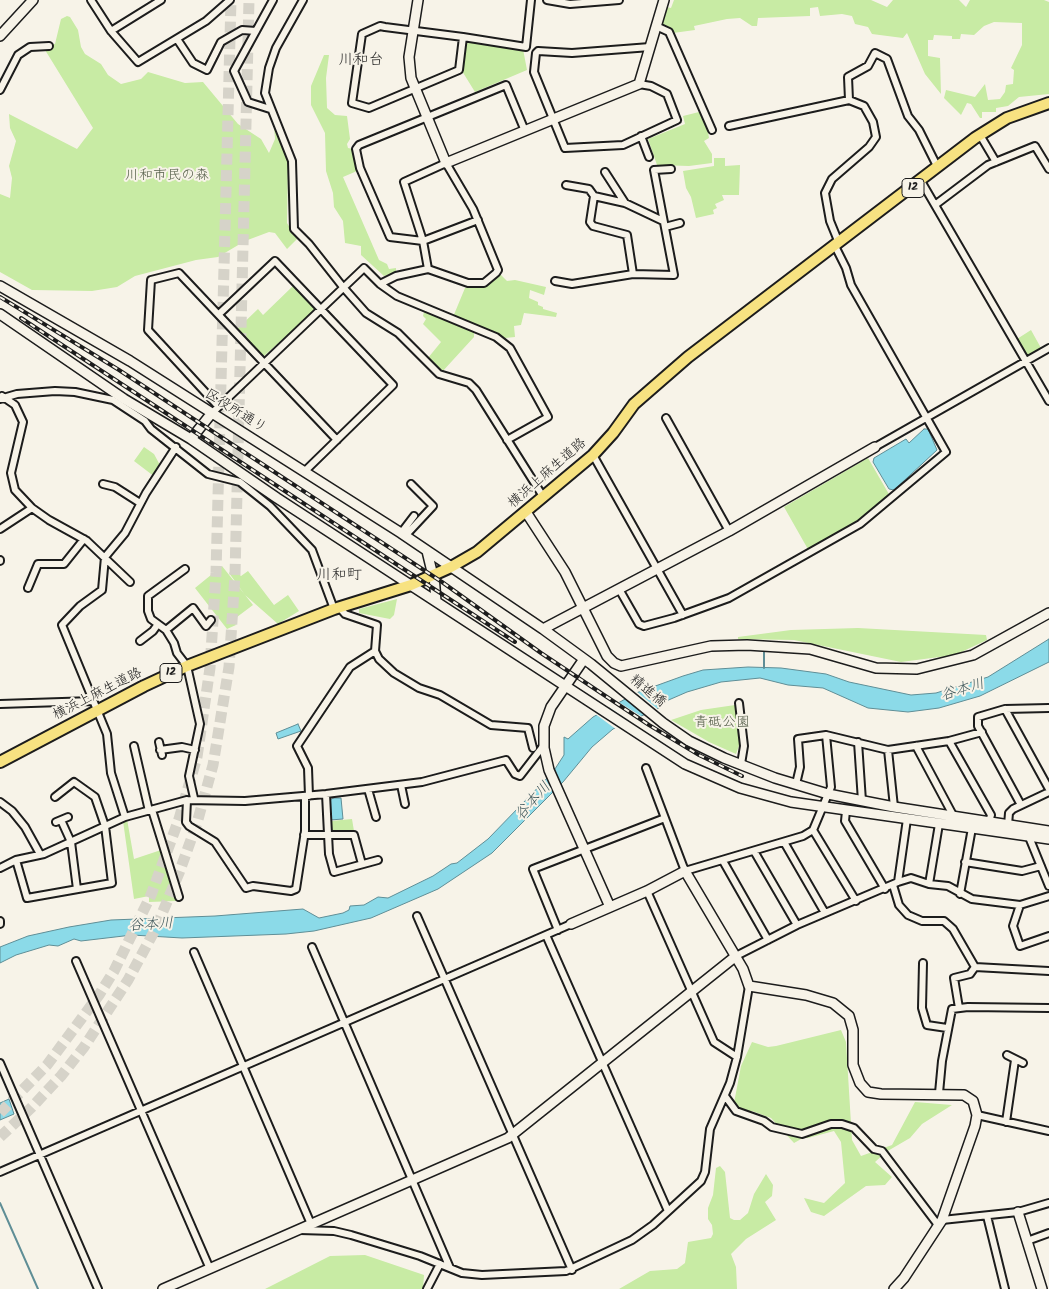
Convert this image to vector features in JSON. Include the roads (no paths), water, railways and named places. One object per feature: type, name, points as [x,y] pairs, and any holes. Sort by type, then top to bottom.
[{"type":"main road","name":"横浜上麻生道路","points":[[0,762],[95,705],[187,666],[336,608],[411,585],[451,567],[477,552],[544,498],[593,455],[613,433],[634,404],[651,387],[980,135],[1007,118],[1049,103]]},
{"type":"street","points":[[0,36],[33,0]]},
{"type":"street","points":[[91,0],[111,31],[138,62],[206,21],[230,0]]},
{"type":"street","points":[[111,31],[161,0]]},
{"type":"street","points":[[270,109],[248,102],[234,71],[273,0]]},
{"type":"street","points":[[303,0],[276,48],[269,68],[265,93],[292,161],[294,229],[309,244],[343,288],[366,313],[398,333],[439,374],[468,383],[476,390],[544,498]]},
{"type":"street","points":[[380,284],[396,276],[428,269],[468,283],[484,283],[496,274],[498,270],[468,197],[446,163],[411,78],[409,62],[418,0]]},
{"type":"street","points":[[464,38],[459,70],[368,108],[352,103],[362,34],[380,26],[413,31],[464,38],[526,47],[531,0]]},
{"type":"street","points":[[547,0],[570,4],[619,0]]},
{"type":"street","points":[[639,84],[664,0]]},
{"type":"street","points":[[656,26],[670,32],[712,130]]},
{"type":"street","points":[[177,40],[193,62],[207,70],[221,42],[242,30],[256,31]]},
{"type":"street","points":[[0,90],[18,55],[30,46],[49,46]]},
{"type":"street","points":[[428,269],[423,241],[404,182],[446,163],[525,131],[554,119],[639,84],[651,86],[667,94],[677,120],[623,144],[565,148],[554,119],[534,72],[538,50],[572,53],[650,47]]},
{"type":"street","points":[[849,100],[848,77],[868,66],[875,53],[887,59],[908,116],[919,130],[938,168]]},
{"type":"street","points":[[478,220],[423,241],[390,237],[363,176],[356,149],[359,145],[506,85],[525,131]]},
{"type":"street","points":[[619,589],[639,624],[644,626],[683,615],[729,598],[849,530],[880,509],[946,452],[928,417],[851,285],[830,221],[825,193],[832,179],[869,147],[876,138],[869,112],[864,106],[849,100],[729,126]]},
{"type":"street","points":[[980,135],[996,162]]},
{"type":"street","points":[[641,136],[649,157]]},
{"type":"street","points":[[935,204],[988,165],[1035,146],[1049,169]]},
{"type":"street","points":[[555,281],[572,284],[633,274],[674,275],[654,170],[671,170]]},
{"type":"street","points":[[606,172],[625,203]]},
{"type":"street","points":[[921,181],[1049,401]]},
{"type":"street","points":[[566,185],[589,189],[594,196],[625,203],[664,224],[680,223]]},
{"type":"street","points":[[594,196],[590,222],[593,226],[627,235],[633,274]]},
{"type":"street","points":[[219,314],[275,261],[394,385],[305,471]]},
{"type":"street","points":[[191,439],[217,405],[264,364],[320,308],[364,268],[380,284],[398,296],[496,337],[510,348],[548,417],[507,440]]},
{"type":"street","points":[[217,405],[148,330],[151,280],[179,273],[337,440]]},
{"type":"street","name":"区役所通り","points":[[0,286],[130,361],[211,414],[305,471],[543,629]]},
{"type":"street","points":[[0,314],[146,418],[151,429],[208,474],[240,482],[270,506],[312,550],[336,608],[344,614],[377,625],[374,651],[379,659],[394,673],[419,688],[440,695],[486,723],[497,727],[528,728],[533,748]]},
{"type":"street","points":[[543,629],[659,570],[1049,348]]},
{"type":"street","points":[[2,398],[17,394],[55,391],[98,396],[113,400],[191,439],[636,733],[685,764],[723,782],[764,796],[820,808],[1049,840]]},
{"type":"street","points":[[2,398],[15,405],[23,422],[13,459],[11,481],[15,490],[32,508],[84,539],[130,582]]},
{"type":"street","points":[[666,418],[729,531]]},
{"type":"street","points":[[125,817],[111,773],[107,734],[62,624],[80,606],[102,590],[105,558],[125,533],[140,503],[176,447]]},
{"type":"street","points":[[593,455],[683,615]]},
{"type":"street","points":[[103,484],[115,487],[140,503]]},
{"type":"street","points":[[403,535],[433,506],[411,484]]},
{"type":"street","points":[[270,506],[278,498]]},
{"type":"street","points":[[0,529],[32,508]]},
{"type":"street","points":[[526,512],[552,549],[608,656],[614,663],[621,666],[711,646],[747,645],[781,646],[820,651],[876,668],[917,669],[973,655],[1049,613]]},
{"type":"street","points":[[403,535],[414,516]]},
{"type":"street","points":[[28,588],[38,564],[64,564],[84,539]]},
{"type":"street","points":[[426,551],[433,575],[436,601]]},
{"type":"street","points":[[185,569],[148,596],[149,615],[166,630],[174,643],[177,653],[187,666],[200,724],[189,776],[191,799],[186,822],[189,826],[215,842],[246,888],[253,886],[291,891],[296,889],[304,835],[308,768],[297,746],[350,667],[374,651]]},
{"type":"street","points":[[166,630],[193,608],[206,626],[211,620]]},
{"type":"street","points":[[140,641],[153,631],[158,624]]},
{"type":"street","name":"精進橋","points":[[543,629],[584,659],[660,721],[689,741],[741,764],[828,794],[894,807],[1049,831]]},
{"type":"street","points":[[584,659],[553,702],[546,717],[544,747],[549,770],[610,907]]},
{"type":"street","points":[[739,703],[744,746],[741,764]]},
{"type":"street","points":[[0,704],[95,705]]},
{"type":"street","points":[[1021,805],[978,726],[978,717],[1004,709],[1049,708]]},
{"type":"street","points":[[1004,709],[1049,790],[1009,813],[1008,825]]},
{"type":"street","points":[[796,784],[800,772],[798,739],[826,735],[888,750],[949,740],[982,732]]},
{"type":"street","points":[[0,1172],[648,891],[684,871],[803,836],[813,830],[820,808],[828,794],[831,779],[826,735]]},
{"type":"street","points":[[949,740],[991,815],[989,822]]},
{"type":"street","points":[[159,742],[161,752],[182,747],[195,750]]},
{"type":"street","points":[[858,742],[862,800]]},
{"type":"street","points":[[134,746],[150,811],[180,897]]},
{"type":"street","points":[[916,746],[954,817]]},
{"type":"street","points":[[0,868],[16,860],[40,854],[71,842],[125,817],[191,799],[245,801],[401,785],[506,760],[515,774],[520,776],[544,747]]},
{"type":"street","points":[[888,750],[894,807]]},
{"type":"street","points":[[299,1230],[334,1231],[352,1235],[392,1246],[462,1273],[482,1275],[554,1273],[572,1270],[632,1240],[701,1181],[705,1172],[710,1128],[725,1096],[737,1057],[749,986],[736,956],[684,871],[646,768]]},
{"type":"street","points":[[16,860],[27,898],[112,883],[105,826],[95,797],[74,782],[55,798]]},
{"type":"street","points":[[401,785],[405,804]]},
{"type":"street","points":[[368,789],[376,817]]},
{"type":"street","points":[[326,794],[328,835],[334,872],[378,860]]},
{"type":"street","points":[[0,802],[12,811],[25,828],[40,854]]},
{"type":"street","points":[[846,811],[845,821],[885,889]]},
{"type":"street","points":[[558,930],[533,869],[665,818]]},
{"type":"street","points":[[907,819],[895,884],[899,905],[908,915],[922,921],[944,921],[953,929],[975,967]]},
{"type":"street","points":[[62,820],[71,842],[77,889]]},
{"type":"street","points":[[929,884],[939,824]]},
{"type":"street","points":[[960,894],[972,828]]},
{"type":"street","points":[[813,830],[856,901]]},
{"type":"street","points":[[304,835],[354,835],[362,864]]},
{"type":"street","points":[[1030,837],[1049,886]]},
{"type":"street","points":[[784,842],[825,912]]},
{"type":"street","points":[[754,851],[797,925]]},
{"type":"street","points":[[723,861],[768,940]]},
{"type":"street","points":[[965,862],[1022,871],[1041,866]]},
{"type":"street","points":[[163,1289],[412,1181],[514,1134],[736,956],[825,912],[910,878],[929,884],[948,886],[972,899],[1020,905],[1049,896]]},
{"type":"street","points":[[648,891],[714,1042],[737,1057]]},
{"type":"street","points":[[1020,905],[1013,926],[1020,946],[1049,936]]},
{"type":"street","points":[[417,916],[572,1270]]},
{"type":"street","points":[[546,935],[668,1211]]},
{"type":"street","points":[[312,947],[343,1024],[450,1268]]},
{"type":"street","points":[[194,952],[311,1224]]},
{"type":"street","points":[[76,961],[210,1269]]},
{"type":"street","points":[[923,963],[922,1008],[928,1025],[947,1028]]},
{"type":"street","points":[[975,967],[1049,971]]},
{"type":"street","points":[[959,1008],[954,978],[970,974],[975,967]]},
{"type":"street","points":[[749,986],[806,995],[841,1007],[849,1016],[853,1030],[853,1065],[860,1083],[868,1092],[881,1094],[964,1095],[975,1106],[977,1115],[940,1222],[904,1278],[894,1289]]},
{"type":"street","points":[[940,1094],[947,1028],[952,1009],[1016,1006],[1049,1008]]},
{"type":"street","points":[[1007,1055],[1023,1062]]},
{"type":"street","points":[[1006,1122],[1015,1060]]},
{"type":"street","points":[[0,1063],[98,1289]]},
{"type":"street","points":[[725,1096],[736,1111],[764,1121],[772,1127],[802,1134],[831,1124],[842,1124],[854,1128],[874,1150],[882,1151],[940,1222]]},
{"type":"street","points":[[977,1115],[1049,1131]]},
{"type":"street","points":[[940,1222],[1018,1212],[1049,1203]]},
{"type":"street","points":[[1018,1212],[1042,1289]]},
{"type":"street","points":[[986,1216],[1005,1289]]},
{"type":"street","points":[[1027,1241],[1049,1233]]},
{"type":"street","points":[[427,1289],[440,1264]]},
{"type":"water","points":[[924,429],[928,429],[937,450],[894,490],[889,489],[873,462],[874,458],[906,439],[909,443]]},
{"type":"water","name":"谷本川","points":[[1049,639],[1049,662],[980,696],[939,708],[908,712],[868,708],[823,688],[788,685],[760,678],[721,682],[687,692],[664,702],[659,708],[613,729],[592,747],[563,782],[492,853],[438,889],[371,918],[314,931],[286,934],[182,938],[132,935],[81,941],[74,939],[58,946],[49,945],[16,955],[0,963],[0,947],[28,936],[69,927],[111,920],[215,916],[303,909],[319,918],[343,913],[349,910],[350,906],[364,905],[378,897],[388,898],[433,876],[451,864],[457,863],[488,839],[553,772],[564,755],[564,737],[568,739],[593,717],[636,693],[683,676],[703,670],[748,667],[781,668],[826,674],[849,682],[911,695],[936,693],[988,677]]},
{"type":"water","points":[[298,724],[301,731],[278,739],[276,733]]},
{"type":"water","points":[[341,798],[343,819],[330,820],[329,800]]},
{"type":"water","points":[[9,1099],[14,1114],[0,1120],[0,1103]]},
{"type":"waterway","points":[[764,648],[764,668]]},
{"type":"waterway","points":[[0,1203],[38,1289]]},
{"type":"tunnel","points":[[0,1113],[47,1065],[99,995],[114,971],[151,895],[179,819],[197,757],[210,668],[216,573],[231,0]]},
{"type":"tunnel","points":[[0,1137],[61,1076],[84,1047],[128,980],[156,928],[179,873],[197,823],[213,765],[229,667],[235,575],[249,0]]},
{"type":"railway","points":[[0,297],[119,370],[442,582],[541,653],[649,725],[699,755],[742,776]]},
{"type":"railway","points":[[21,318],[515,642]]},
{"type":"district","name":"川和台","points":[[361,61]]},
{"type":"district","name":"川和町","points":[[339,576]]},
{"type":"park label","name":"川和市民の森","points":[[167,177]]},
{"type":"park label","name":"青砥公園","points":[[722,724]]}]
